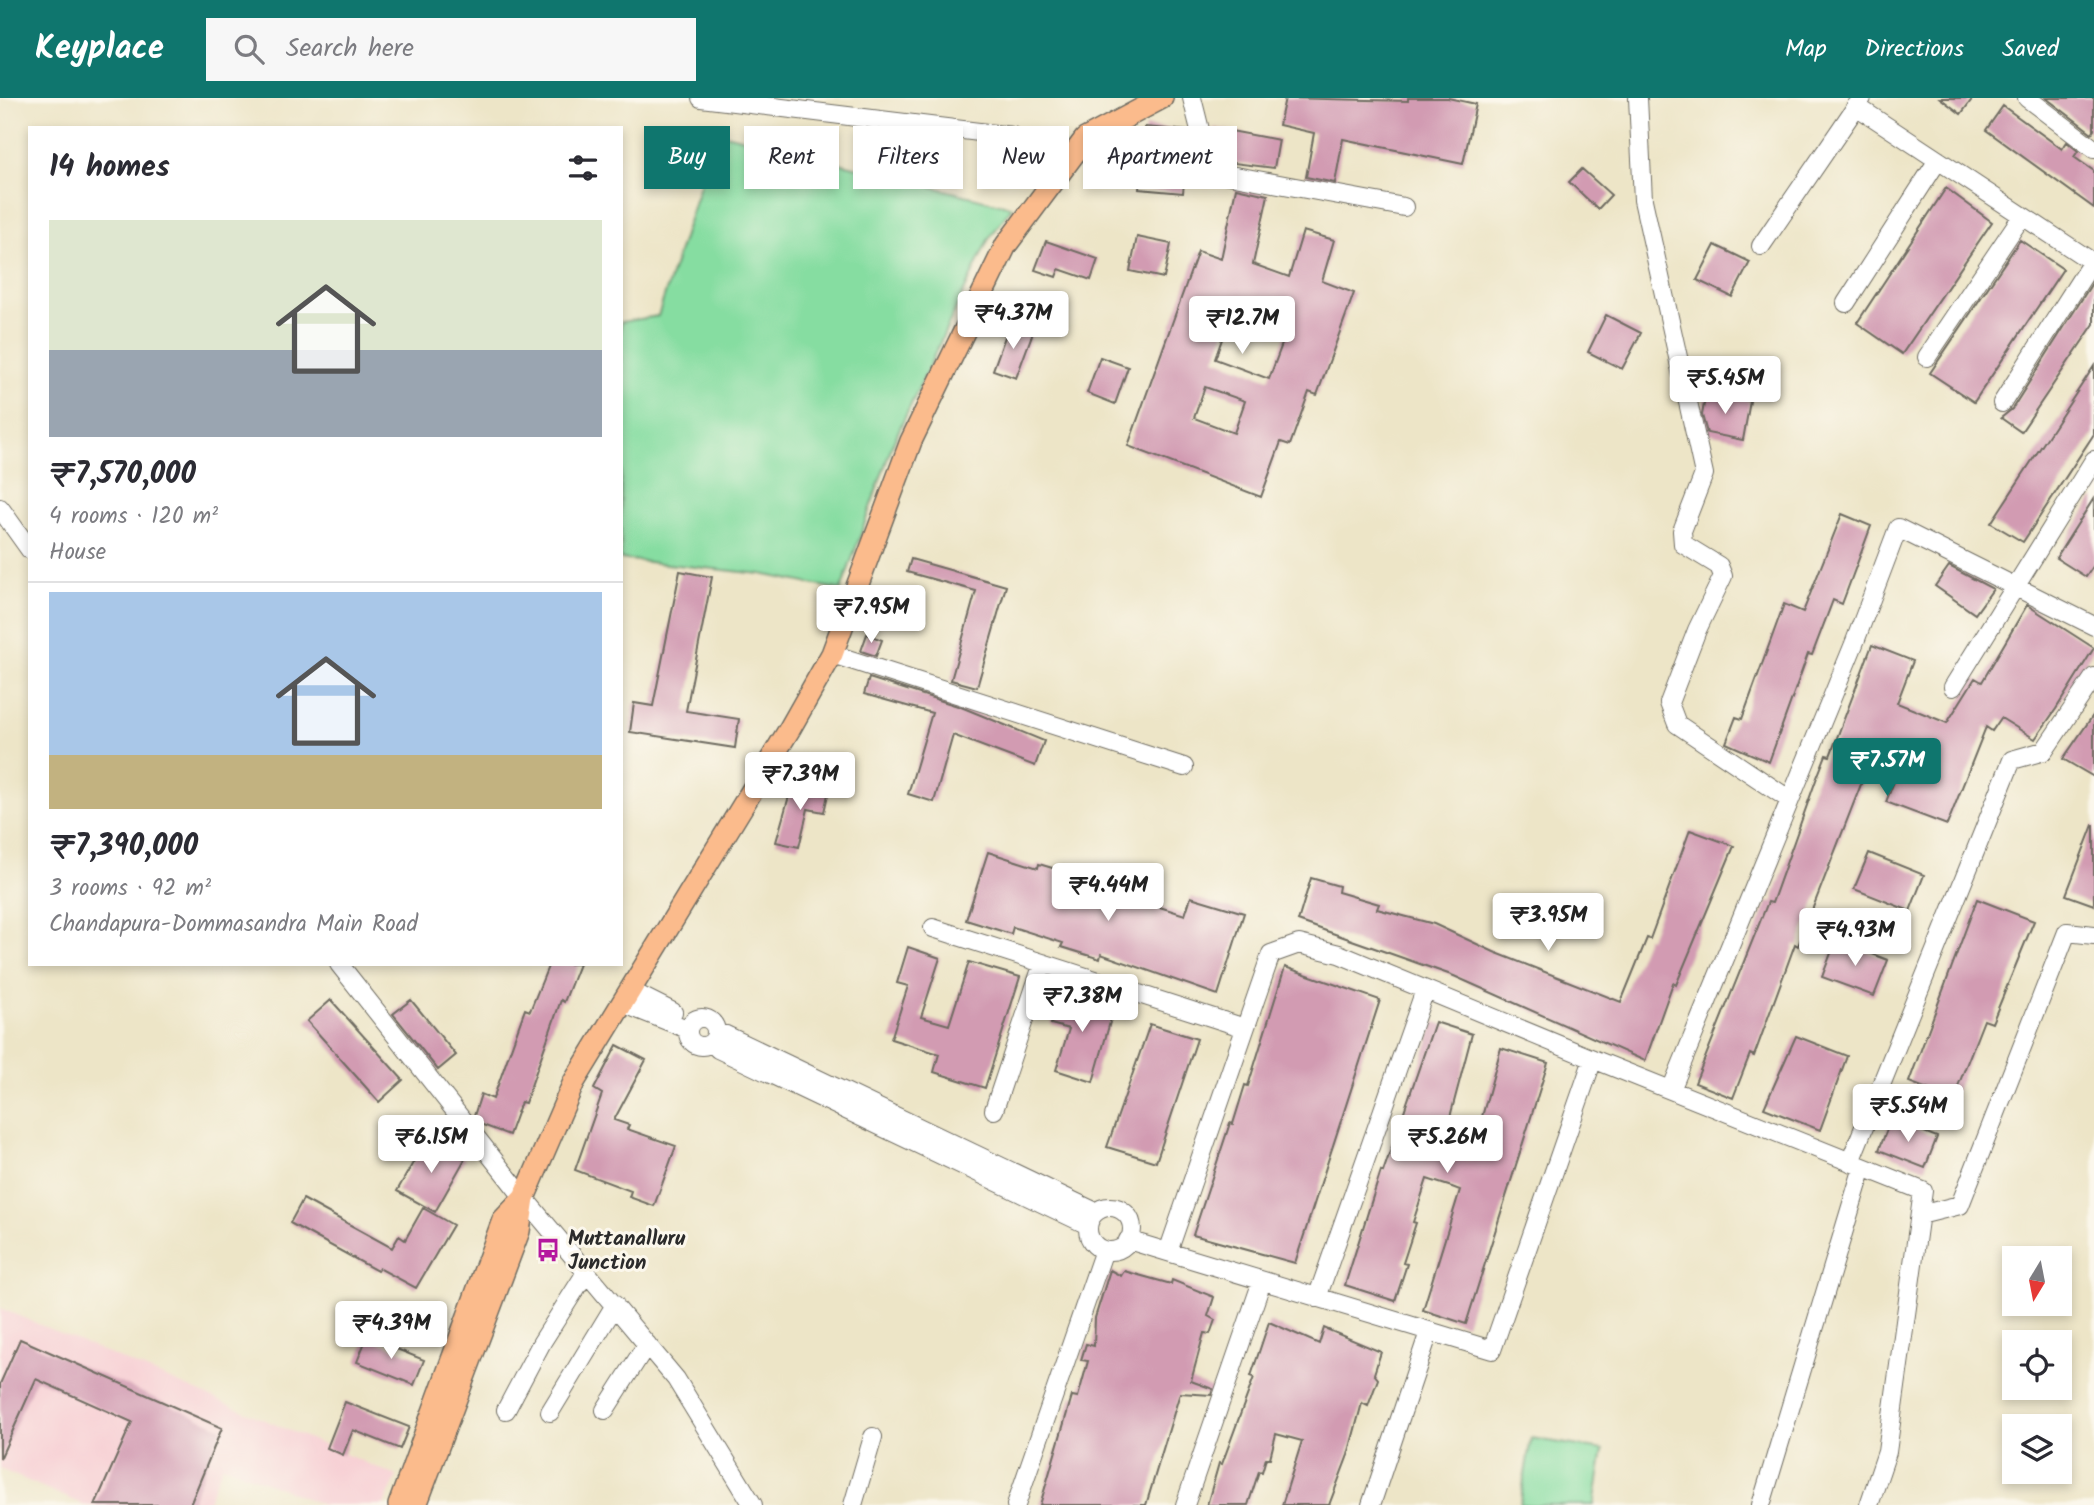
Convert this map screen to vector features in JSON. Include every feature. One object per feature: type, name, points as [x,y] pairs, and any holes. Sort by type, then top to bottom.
[{"type":"main road","points":[[1069,161],[1085,139],[1162,98]]},
{"type":"main road","points":[[416,1505],[519,1231],[524,1198],[574,1082],[789,730],[832,654],[911,441],[1006,246],[1049,189]]},
{"type":"main road","points":[[399,1505],[503,1220],[524,1198]]},
{"type":"street","points":[[701,98],[977,132]]},
{"type":"street","points":[[1192,98],[1200,130],[1197,169],[1404,207]]},
{"type":"street","points":[[1638,98],[1643,200],[1704,474],[1682,531],[1683,544],[1719,566],[1723,576],[1697,630],[1669,704],[1676,724],[1790,800]]},
{"type":"street","points":[[2027,98],[2094,149]]},
{"type":"street","points":[[1761,246],[1859,102],[1938,160],[2093,263],[2001,403]]},
{"type":"street","points":[[1846,303],[1938,160]]},
{"type":"street","points":[[1927,358],[2022,216]]},
{"type":"street","points":[[1952,687],[2094,460]]},
{"type":"street","points":[[0,508],[28,547]]},
{"type":"street","points":[[1671,1090],[1898,528],[2094,626]]},
{"type":"street","points":[[832,654],[1184,767]]},
{"type":"street","points":[[1761,1505],[1857,1164],[2012,760],[2044,751],[2094,677]]},
{"type":"street","points":[[933,928],[1245,1028]]},
{"type":"street","points":[[1920,1215],[1960,1205],[2067,932],[2094,935]]},
{"type":"street","points":[[1168,1252],[1272,954],[1299,944],[1339,954],[1923,1191],[1887,1452],[1869,1505]]},
{"type":"street","points":[[994,1110],[1043,963]]},
{"type":"street","points":[[340,966],[524,1198],[676,1379],[753,1505]]},
{"type":"street","points":[[1317,1298],[1425,990]]},
{"type":"street","points":[[625,997],[689,1025],[699,1017],[709,1018],[715,1025],[714,1038],[726,1035],[1092,1219]]},
{"type":"street","points":[[1128,1240],[1492,1350],[1593,1059]]},
{"type":"street","points":[[1104,1208],[1120,1210],[1131,1224],[1128,1240],[1114,1251],[1095,1245],[1089,1236],[1092,1219],[1104,1208]]},
{"type":"street","points":[[1016,1505],[1104,1250]]},
{"type":"street","points":[[506,1410],[542,1342],[587,1271]]},
{"type":"street","points":[[1185,1505],[1262,1281]]},
{"type":"street","points":[[550,1412],[615,1305]]},
{"type":"street","points":[[1371,1505],[1429,1332]]},
{"type":"street","points":[[605,1410],[647,1344]]},
{"type":"street","points":[[853,1505],[873,1437]]},
{"type":"shaded area","points":[[0,1308],[397,1476],[384,1505],[323,1505],[223,1465],[206,1505],[84,1505],[0,1469]]},
{"type":"green space","points":[[730,135],[744,139],[744,189],[839,189],[839,163],[853,167],[853,189],[941,189],[1012,207],[988,240],[893,443],[841,590],[761,574],[623,559],[623,322],[658,316],[699,189],[730,189]]},
{"type":"green space","points":[[1531,1438],[1603,1450],[1594,1505],[1520,1505]]},
{"type":"building","points":[[1285,98],[1408,101],[1408,98],[1448,98],[1476,104],[1463,164],[1343,139],[1335,183],[1306,177],[1314,133],[1279,125]]},
{"type":"building","points":[[1940,98],[1973,98],[1961,114]]},
{"type":"building","points":[[2046,98],[2094,98],[2092,133]]},
{"type":"building","points":[[2003,106],[2062,149],[2067,142],[2078,151],[2074,157],[2094,171],[2094,208],[1986,130]]},
{"type":"building","points":[[1237,132],[1279,140],[1274,168],[1237,163]]},
{"type":"building","points":[[1582,169],[1611,195],[1598,209],[1569,182]]},
{"type":"building","points":[[1946,188],[1992,222],[1902,354],[1857,323]]},
{"type":"building","points":[[1139,189],[1183,189],[1183,193]]},
{"type":"building","points":[[1236,189],[1268,195],[1253,264],[1289,277],[1303,231],[1334,240],[1322,281],[1354,293],[1317,395],[1309,392],[1290,445],[1281,442],[1261,497],[1128,446],[1198,251],[1221,259]],"holes":[[[1233,308],[1288,328],[1269,379],[1215,359]],[[1205,387],[1245,401],[1234,433],[1194,418]]]},
{"type":"building","points":[[1137,237],[1171,244],[1164,278],[1130,271]]},
{"type":"building","points":[[2020,240],[2063,269],[1974,402],[1930,373]]},
{"type":"building","points":[[1046,241],[1098,259],[1091,280],[1059,269],[1056,277],[1035,270]]},
{"type":"building","points":[[1715,245],[1750,262],[1732,297],[1697,280]]},
{"type":"building","points":[[2094,280],[2094,324],[2021,432],[2001,418],[2012,409]]},
{"type":"building","points":[[1606,315],[1641,333],[1622,369],[1588,352]]},
{"type":"building","points":[[1010,323],[1033,332],[1016,378],[993,370]]},
{"type":"building","points":[[1100,357],[1128,367],[1115,404],[1087,393]]},
{"type":"building","points":[[2094,366],[2094,434],[2023,542],[1991,523]]},
{"type":"building","points":[[1706,393],[1750,401],[1743,440],[1707,433],[1702,415]]},
{"type":"building","points":[[2094,498],[2094,565],[2086,577],[2056,558]]},
{"type":"building","points":[[1842,514],[1871,526],[1842,604],[1833,600],[1812,655],[1808,654],[1769,762],[1726,743],[1736,717],[1742,719],[1784,604],[1803,612]]},
{"type":"building","points":[[911,559],[1006,586],[977,687],[951,680],[976,591],[907,572]]},
{"type":"building","points":[[1949,566],[1993,589],[1975,614],[1935,586]]},
{"type":"building","points":[[680,571],[712,577],[686,711],[739,719],[735,748],[630,732],[634,703],[653,706]]},
{"type":"building","points":[[2027,605],[2094,648],[2056,709],[2035,739],[2001,718],[1992,731],[1986,727],[1947,825],[1886,802],[1902,761],[1874,751],[1798,946],[1795,944],[1754,1056],[1750,1054],[1733,1098],[1695,1083],[1768,902],[1772,903],[1816,780],[1826,755],[1830,756],[1872,645],[1913,661],[1897,703],[1947,723],[1975,678],[1982,682]]},
{"type":"building","points":[[867,634],[882,640],[876,656],[861,651]]},
{"type":"building","points":[[869,678],[961,707],[1044,741],[1035,766],[953,735],[934,802],[908,794],[932,713],[864,694]]},
{"type":"building","points":[[2094,714],[2094,777],[2063,759]]},
{"type":"building","points":[[793,782],[829,790],[824,812],[808,809],[799,847],[776,842]]},
{"type":"building","points":[[2094,825],[2094,905],[2066,895]]},
{"type":"building","points":[[1690,830],[1734,846],[1676,985],[1673,983],[1645,1061],[1454,976],[1298,921],[1311,878],[1339,886],[1338,892],[1379,904],[1377,909],[1434,924],[1494,952],[1621,1002],[1647,938],[1650,939]]},
{"type":"building","points":[[988,852],[1038,868],[1039,864],[1076,875],[1072,888],[1129,906],[1131,898],[1185,915],[1191,897],[1244,913],[1218,995],[1101,954],[1100,959],[1061,947],[1063,943],[1013,927],[1011,934],[966,920]]},
{"type":"building","points":[[1869,853],[1924,875],[1910,911],[1854,889]]},
{"type":"building","points":[[1977,899],[2034,921],[1992,1023],[1984,1020],[1953,1099],[1909,1082]]},
{"type":"building","points":[[1836,940],[1888,960],[1874,996],[1822,977]]},
{"type":"building","points":[[908,947],[940,958],[921,1017],[949,1025],[969,962],[1020,977],[985,1088],[934,1072],[939,1054],[891,1039],[908,986],[897,983]]},
{"type":"building","points":[[548,966],[578,966],[564,1002],[561,1000],[525,1103],[521,1102],[509,1135],[480,1124],[474,1116],[481,1094],[493,1099],[525,1009],[530,1011]]},
{"type":"building","points":[[1285,967],[1380,1000],[1295,1263],[1193,1235],[1230,1123],[1233,1124],[1245,1085],[1248,1086]]},
{"type":"building","points":[[1062,991],[1114,1008],[1093,1082],[1056,1070],[1069,1029],[1051,1024]]},
{"type":"building","points":[[331,1000],[403,1080],[379,1102],[307,1021]]},
{"type":"building","points":[[411,1000],[456,1055],[438,1070],[393,1014]]},
{"type":"building","points":[[1435,1022],[1472,1034],[1441,1151],[1470,1160],[1501,1048],[1548,1063],[1466,1324],[1423,1310],[1460,1190],[1452,1187],[1427,1179],[1413,1222],[1416,1223],[1403,1263],[1407,1264],[1395,1301],[1345,1285],[1381,1171],[1383,1172]]},
{"type":"building","points":[[1150,1024],[1197,1039],[1156,1162],[1107,1147]]},
{"type":"building","points":[[1796,1036],[1847,1056],[1820,1130],[1764,1108]]},
{"type":"building","points":[[617,1045],[646,1060],[614,1120],[629,1125],[627,1129],[676,1146],[654,1206],[629,1197],[631,1191],[575,1170],[602,1094],[594,1089]]},
{"type":"building","points":[[1891,1119],[1937,1137],[1925,1168],[1879,1150]]},
{"type":"building","points":[[427,1138],[465,1159],[435,1212],[397,1191]]},
{"type":"building","points":[[303,1199],[392,1248],[399,1236],[405,1240],[423,1208],[453,1225],[416,1288],[379,1268],[377,1271],[290,1223]]},
{"type":"building","points":[[1110,1270],[1121,1276],[1124,1271],[1171,1284],[1172,1280],[1214,1297],[1208,1316],[1215,1320],[1210,1334],[1204,1333],[1191,1381],[1213,1389],[1211,1395],[1180,1393],[1146,1505],[1040,1505],[1072,1396],[1078,1397],[1088,1361],[1081,1360],[1086,1344],[1094,1346],[1095,1318]]},
{"type":"building","points":[[1269,1322],[1319,1344],[1324,1328],[1381,1352],[1374,1374],[1378,1379],[1368,1406],[1362,1403],[1348,1455],[1329,1505],[1282,1505],[1302,1441],[1276,1434],[1270,1458],[1266,1458],[1262,1472],[1259,1471],[1248,1505],[1207,1505],[1219,1463],[1222,1464],[1254,1377],[1251,1376]]},
{"type":"building","points":[[367,1337],[424,1360],[414,1385],[357,1362]]},
{"type":"building","points":[[20,1339],[222,1428],[190,1505],[95,1505],[132,1422],[36,1379],[0,1459],[0,1384]]},
{"type":"building","points":[[345,1402],[409,1427],[400,1449],[353,1430],[343,1455],[327,1448]]},
{"type":"place","name":"Muttanalluru Junction","points":[[548,1250]]}]
